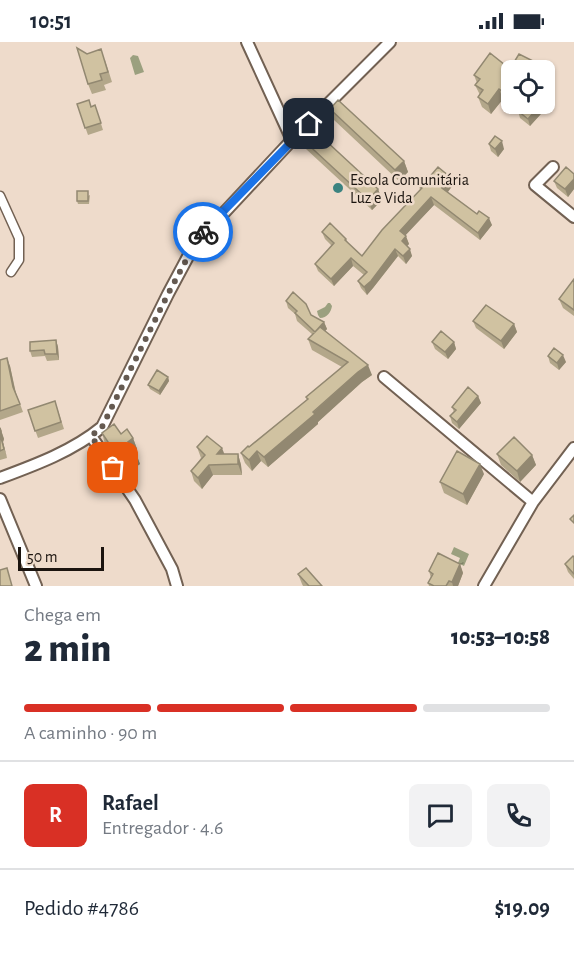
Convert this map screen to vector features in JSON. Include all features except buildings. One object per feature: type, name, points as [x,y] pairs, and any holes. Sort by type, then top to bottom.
[{"type":"street","points":[[247,42],[292,140]]},
{"type":"street","points":[[0,478],[28,468],[91,436],[102,427],[199,236],[390,42]]},
{"type":"street","points":[[553,167],[535,185],[574,217]]},
{"type":"street","points":[[0,196],[19,238],[19,260],[11,272]]},
{"type":"street","points":[[384,377],[533,502]]},
{"type":"street","points":[[91,436],[135,500],[172,569],[177,586]]},
{"type":"street","points":[[484,586],[533,502],[573,452]]},
{"type":"street","points":[[0,499],[36,586]]},
{"type":"water","points":[[133,55],[138,56],[144,72],[135,75],[130,58]]},
{"type":"water","points":[[328,303],[332,306],[330,312],[320,318],[317,311]]},
{"type":"water","points":[[454,547],[469,554],[464,566],[458,563],[460,558],[451,554]]},
{"type":"way so far","points":[[113,468],[91,436],[102,427],[168,294],[203,232]]},
{"type":"place","name":"Escola Comunitária Luz e Vida","points":[[338,188]]},
{"type":"route","points":[[203,232],[309,124]]}]
